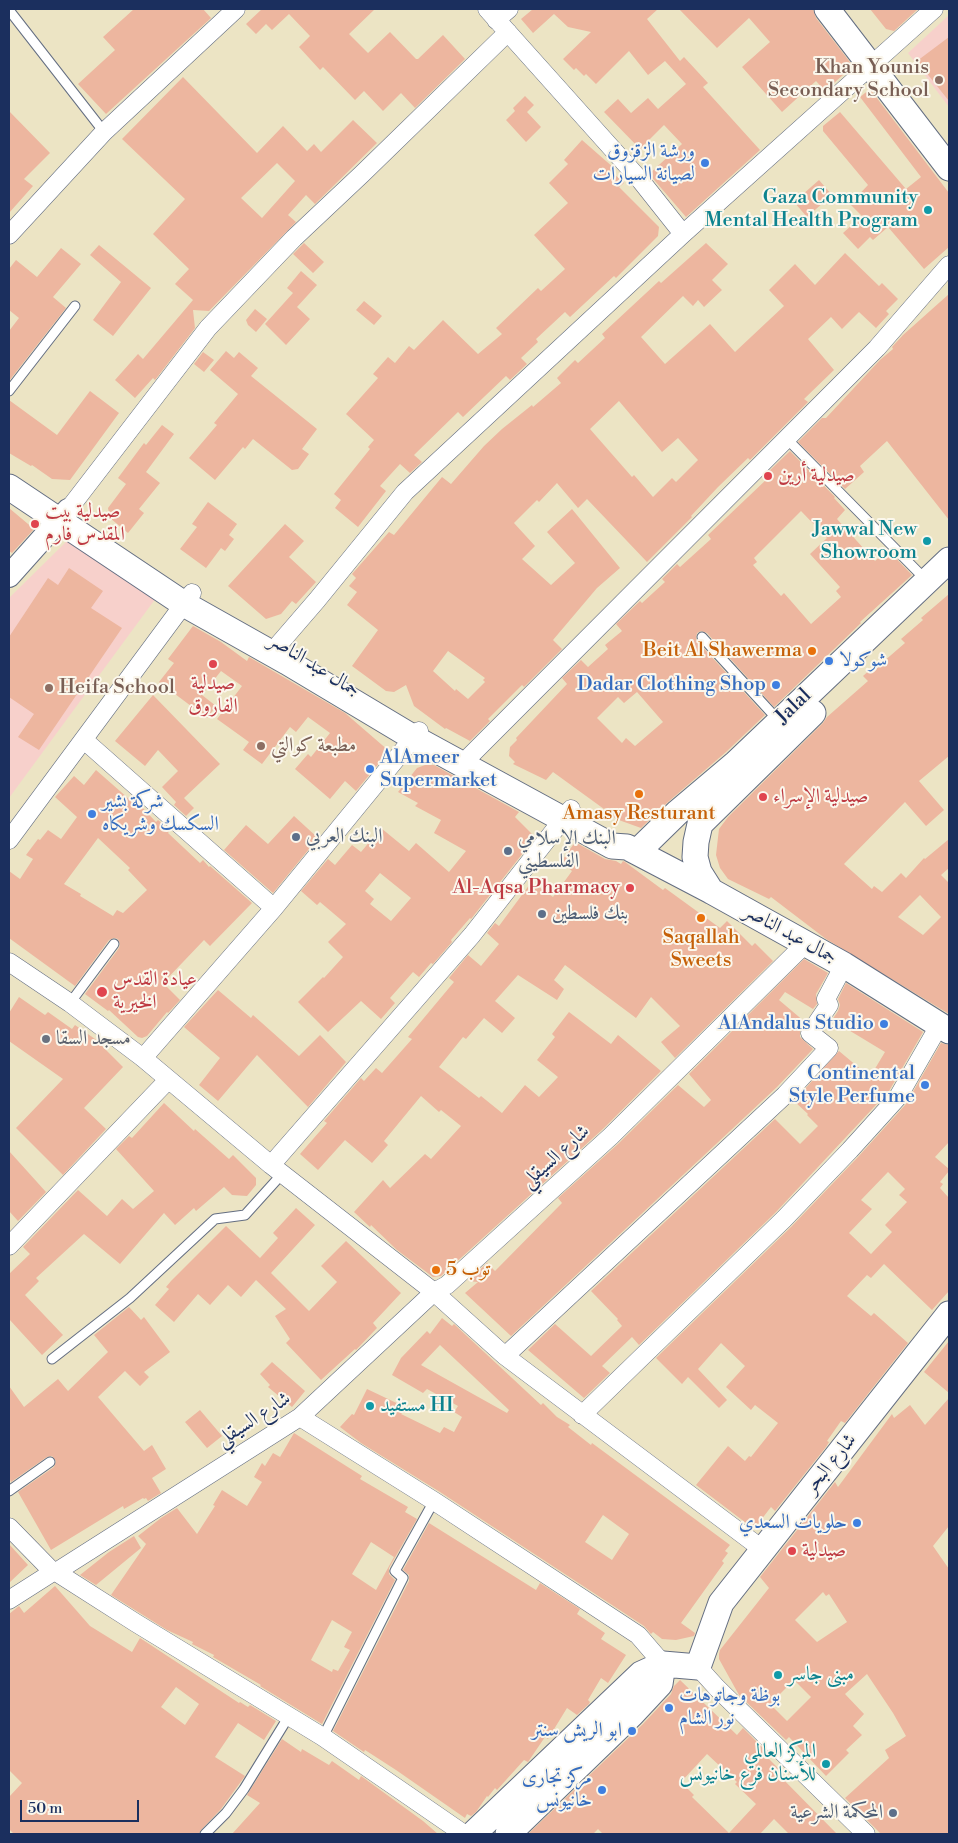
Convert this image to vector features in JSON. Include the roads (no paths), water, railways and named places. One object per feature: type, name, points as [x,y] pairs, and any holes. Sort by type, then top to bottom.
[{"type":"main road","points":[[827,9],[876,62],[949,147]]},
{"type":"main road","points":[[842,9],[949,168]]},
{"type":"main road","name":"جمال عبد الناصر","points":[[9,470],[63,516]]},
{"type":"main road","name":"جمال عبد الناصر","points":[[9,487],[63,516],[287,662],[416,735],[567,815],[620,834],[632,849],[806,943],[945,1027]]},
{"type":"main road","name":"Jalal","points":[[712,891],[699,872],[695,856],[700,824],[938,580],[949,560]]},
{"type":"main road","name":"Jalal","points":[[632,849],[736,763],[938,580]]},
{"type":"main road","name":"جمال عبد الناصر","points":[[188,598],[279,644],[416,735],[470,756],[567,815]]},
{"type":"main road","name":"شارع البحر","points":[[698,1667],[721,1603],[949,1314]]},
{"type":"main road","points":[[473,1834],[641,1674],[663,1664],[698,1667]]},
{"type":"main road","points":[[508,1834],[632,1714],[660,1684],[663,1664]]},
{"type":"street","points":[[9,235],[104,132],[236,9]]},
{"type":"street","points":[[279,644],[405,492],[683,234],[934,9]]},
{"type":"street","points":[[9,576],[63,516],[208,328],[294,238],[362,174],[500,17],[641,181],[683,234]]},
{"type":"street","points":[[470,756],[572,656],[877,348],[949,265]]},
{"type":"street","points":[[9,840],[188,598]]},
{"type":"street","points":[[142,1058],[274,908],[416,735]]},
{"type":"street","points":[[84,740],[274,908]]},
{"type":"street","points":[[277,1169],[472,935],[567,815]]},
{"type":"street","name":"شارع السيقلي","points":[[9,1600],[300,1417],[434,1292],[446,1285],[611,1136],[806,943]]},
{"type":"street","points":[[9,962],[70,1003],[142,1058],[277,1169],[434,1292],[505,1356],[762,1549]]},
{"type":"street","points":[[505,1356],[785,1094],[829,1048],[810,1033],[829,1005],[826,999],[844,965]]},
{"type":"street","points":[[582,1415],[784,1219],[850,1150],[898,1097],[945,1027]]},
{"type":"street","points":[[9,1246],[168,1080]]},
{"type":"street","points":[[300,1417],[434,1500],[638,1635],[663,1664]]},
{"type":"street","points":[[9,1527],[54,1572],[323,1737],[464,1834]]},
{"type":"street","points":[[698,1667],[716,1688],[866,1834]]},
{"type":"lane","points":[[9,10],[104,132]]},
{"type":"lane","points":[[9,391],[75,306]]},
{"type":"lane","points":[[786,438],[938,580]]},
{"type":"lane","points":[[702,637],[780,722]]},
{"type":"lane","points":[[70,1003],[114,944]]},
{"type":"lane","points":[[52,1358],[130,1298],[215,1219],[245,1214],[277,1169]]},
{"type":"lane","points":[[9,1491],[50,1462]]},
{"type":"lane","points":[[323,1737],[403,1578],[395,1571],[434,1500]]},
{"type":"lane","points":[[205,1834],[226,1813],[244,1789],[289,1716]]},
{"type":"place","name":"Khan Younis Secondary School","points":[[939,80]]},
{"type":"place","name":"ورشة الزقزوق لصيانة السيارات","points":[[705,163]]},
{"type":"place","name":"Gaza Community Mental Health Program","points":[[928,210]]},
{"type":"place","name":"صيدلية أرين","points":[[768,476]]},
{"type":"place","name":"صيدلية بيت المقدس فارم","points":[[35,524]]},
{"type":"place","name":"Jawwal New Showroom","points":[[927,541]]},
{"type":"place","name":"Beit Al Shawerma","points":[[812,651]]},
{"type":"place","name":"شوكولا","points":[[829,661]]},
{"type":"place","name":"صيدلية الفاروق","points":[[213,664]]},
{"type":"place","name":"Dadar Clothing Shop","points":[[776,685]]},
{"type":"place","name":"Heifa School","points":[[49,688]]},
{"type":"place","name":"مطبعة كوالتي","points":[[261,746]]},
{"type":"place","name":"AlAmeer Supermarket","points":[[370,769]]},
{"type":"place","name":"Amasy Resturant","points":[[639,794]]},
{"type":"place","name":"صيدلية الإسراء","points":[[763,797]]},
{"type":"place","name":"شركة بشير السكسك وشريكاه","points":[[92,814]]},
{"type":"place","name":"البنك العربي","points":[[296,837]]},
{"type":"place","name":"البنك الإسلامي الفلسطيني","points":[[508,851]]},
{"type":"place","name":"Al-Aqsa Pharmacy","points":[[630,888]]},
{"type":"place","name":"بنك فلسطين","points":[[542,914]]},
{"type":"place","name":"Saqallah Sweets","points":[[701,918]]},
{"type":"place","name":"عيادة القدس الخيرية","points":[[102,992]]},
{"type":"place","name":"AlAndalus Studio","points":[[884,1024]]},
{"type":"place","name":"مسجد السقا","points":[[46,1039]]},
{"type":"place","name":"Continental Style Perfume","points":[[925,1085]]},
{"type":"place","name":"توب 5","points":[[436,1270]]},
{"type":"place","name":"مستفيد HI","points":[[370,1406]]},
{"type":"place","name":"حلويات السعدي","points":[[857,1523]]},
{"type":"place","name":"صيدلية","points":[[792,1551]]},
{"type":"place","name":"مبنى جاسر","points":[[778,1675]]},
{"type":"place","name":"بوظة وجاتوهات نور الشام","points":[[669,1708]]},
{"type":"place","name":"ابو الريش سنتر","points":[[632,1731]]},
{"type":"place","name":"المركز العالمي للأسنان فرع خانيونس","points":[[826,1764]]},
{"type":"place","name":"مركز تجارى خانيونس","points":[[602,1790]]},
{"type":"place","name":"المحكمة الشرعية","points":[[893,1813]]}]
